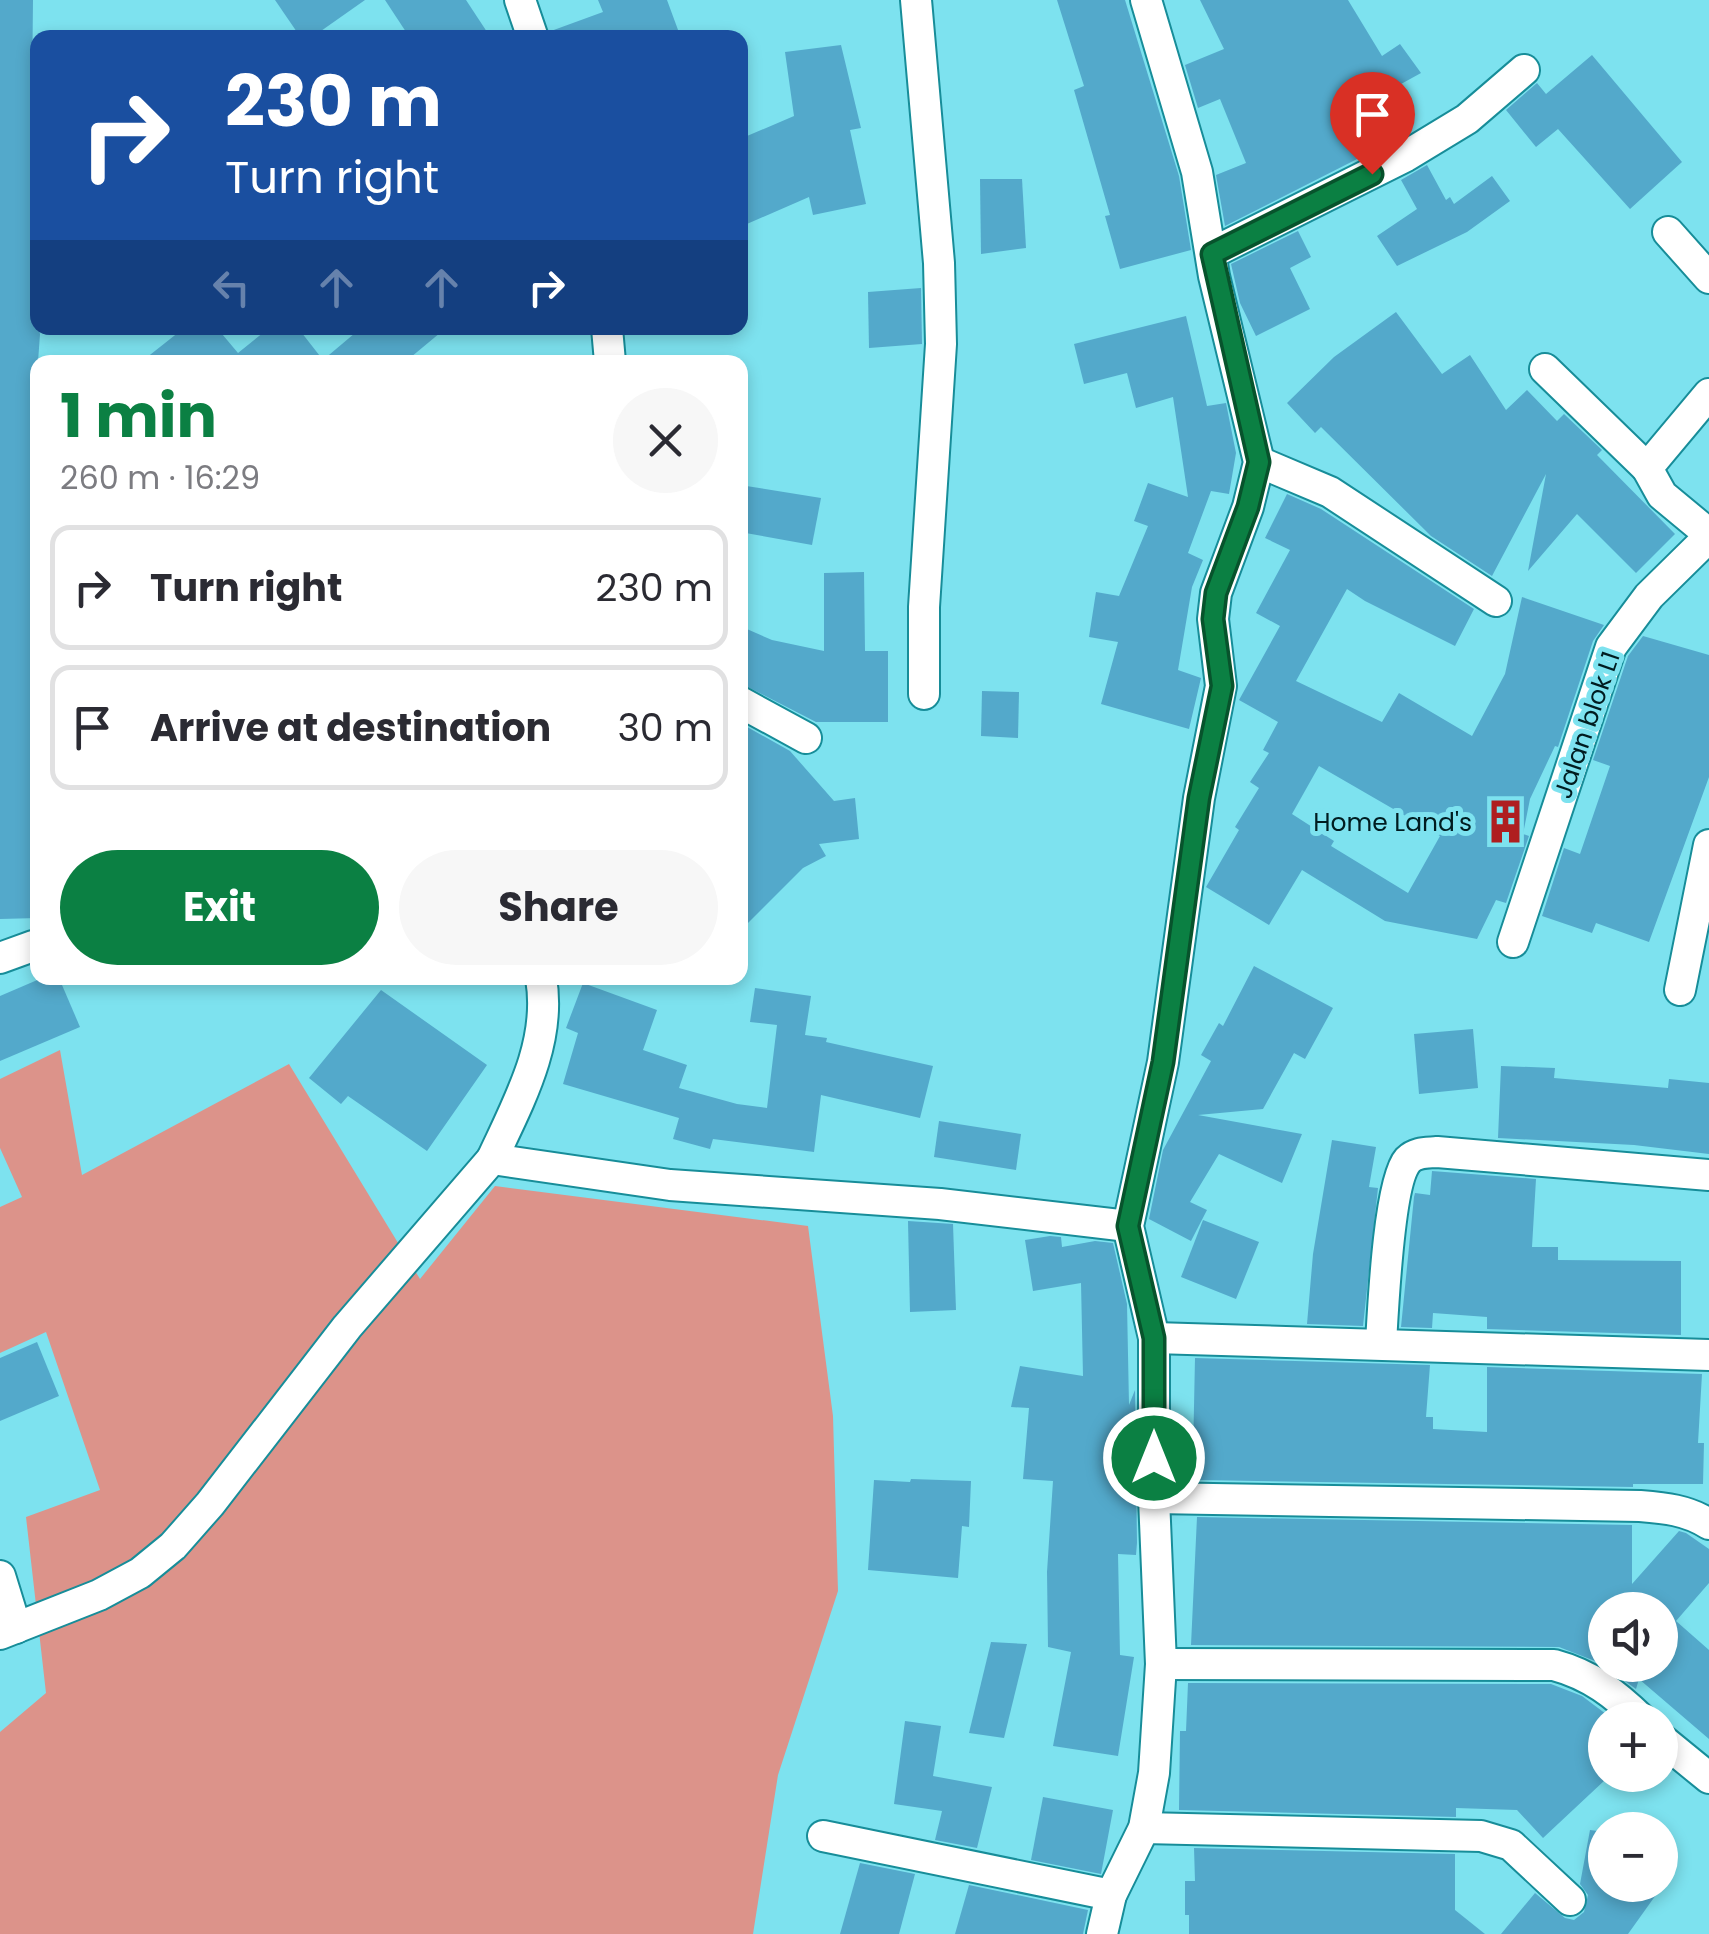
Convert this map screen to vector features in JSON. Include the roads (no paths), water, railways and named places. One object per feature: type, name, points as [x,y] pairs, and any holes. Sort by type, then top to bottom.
[{"type":"street","points":[[520,0],[530,30]]},
{"type":"street","points":[[916,0],[939,263],[942,344],[924,607],[924,694]]},
{"type":"street","points":[[1102,1934],[1111,1894],[1144,1828],[1154,1773],[1161,1664],[1154,1498],[1154,1338],[1128,1226],[1163,1062],[1199,798],[1222,686],[1213,619],[1216,593],[1248,507],[1259,462],[1197,172],[1146,0]]},
{"type":"street","points":[[1212,254],[1467,120],[1524,70]]},
{"type":"street","points":[[1668,232],[1709,278]]},
{"type":"street","points":[[1545,369],[1648,468],[1662,495],[1709,535]]},
{"type":"street","points":[[1648,468],[1709,394]]},
{"type":"street","points":[[1259,462],[1330,492],[1496,601]]},
{"type":"street","name":"Jalan blok L1","points":[[1513,942],[1611,647],[1650,596],[1709,535]]},
{"type":"street","points":[[748,706],[806,738]]},
{"type":"street","points":[[1680,990],[1709,845]]},
{"type":"street","points":[[0,958],[30,947]]},
{"type":"street","points":[[0,1576],[8,1631],[99,1596],[140,1572],[173,1546],[347,1326],[492,1159],[531,1076],[546,1007],[542,985]]},
{"type":"street","points":[[1380,1343],[1399,1179],[1404,1163],[1415,1154],[1437,1152],[1709,1175]]},
{"type":"street","points":[[492,1159],[670,1185],[905,1201],[1128,1226]]},
{"type":"street","points":[[1154,1338],[1709,1356]]},
{"type":"street","points":[[1154,1498],[1640,1506],[1673,1509],[1709,1524]]},
{"type":"street","points":[[1161,1664],[1554,1665],[1580,1672],[1622,1702]]},
{"type":"street","points":[[1678,1753],[1709,1778]]},
{"type":"street","points":[[1144,1828],[1481,1836],[1510,1844],[1570,1900]]},
{"type":"street","points":[[823,1836],[1111,1894]]},
{"type":"place","name":"Home Land's","points":[[1505,822]]}]
